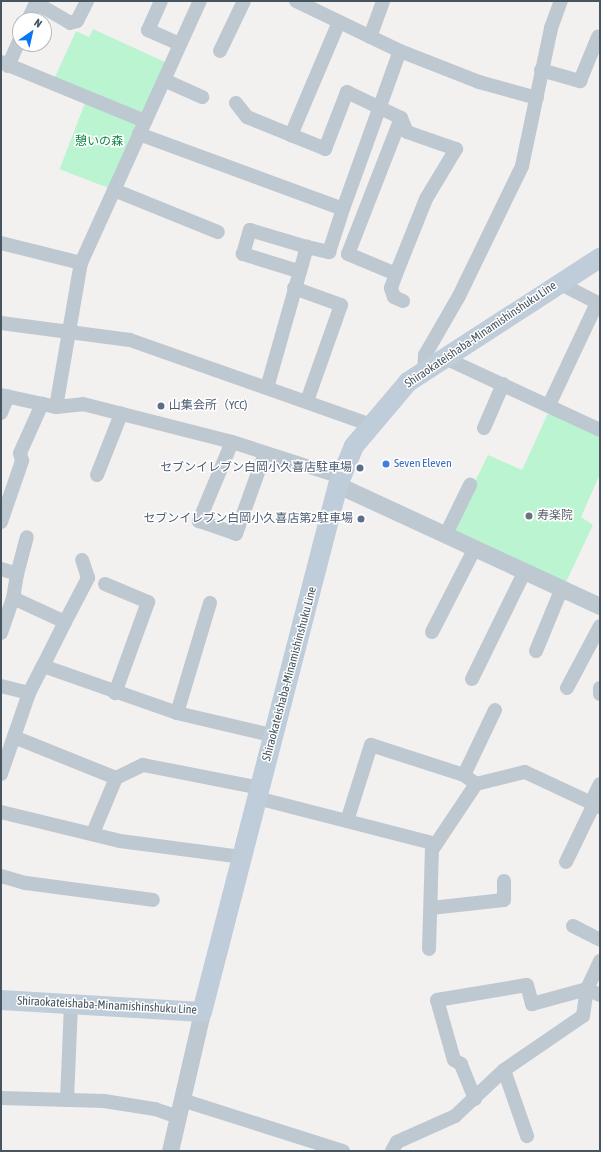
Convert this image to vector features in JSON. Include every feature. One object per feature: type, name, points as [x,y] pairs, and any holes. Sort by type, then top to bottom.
[{"type":"main road","name":"Shiraokateishaba-Minamishinshuku Line","points":[[1,1000],[202,1012],[241,857],[275,736],[340,481],[354,446],[369,424],[396,392],[424,371],[558,283],[600,258]]},
{"type":"street","points":[[32,12],[37,2],[70,23],[77,21],[87,1]]},
{"type":"street","points":[[161,1],[148,30],[179,44]]},
{"type":"street","points":[[56,407],[81,263],[179,44],[200,1]]},
{"type":"street","points":[[220,51],[244,1]]},
{"type":"street","points":[[296,1],[400,51],[479,82],[537,98]]},
{"type":"street","points":[[370,37],[383,1]]},
{"type":"street","points":[[424,371],[425,355],[459,296],[522,166],[537,98],[541,70],[561,1]]},
{"type":"street","points":[[291,135],[339,22]]},
{"type":"street","points":[[541,70],[580,81],[598,37]]},
{"type":"street","points":[[298,271],[243,254],[250,230],[329,252],[400,51]]},
{"type":"street","points":[[12,52],[4,64],[145,121]]},
{"type":"street","points":[[164,80],[202,97]]},
{"type":"street","points":[[236,103],[247,117],[325,149],[348,92],[401,118],[407,132],[456,149],[426,199],[391,288],[394,297],[403,301]]},
{"type":"street","points":[[396,274],[348,254],[401,118]]},
{"type":"street","points":[[139,134],[343,209]]},
{"type":"street","points":[[114,190],[218,232]]},
{"type":"street","points":[[1,243],[81,263]]},
{"type":"street","points":[[267,388],[298,271],[307,247]]},
{"type":"street","points":[[549,405],[599,303],[558,283]]},
{"type":"street","points":[[294,288],[341,305],[307,401]]},
{"type":"street","points":[[1,324],[130,340],[369,424]]},
{"type":"street","points":[[445,358],[600,430]]},
{"type":"street","points":[[484,428],[503,384]]},
{"type":"street","points":[[1,413],[4,396],[56,407],[83,404],[232,442],[340,481],[475,548],[600,606]]},
{"type":"street","points":[[1,522],[22,461],[20,454],[42,404]]},
{"type":"street","points":[[97,475],[121,414]]},
{"type":"street","points":[[232,442],[199,521],[236,534],[265,453]]},
{"type":"street","points":[[446,534],[470,485]]},
{"type":"street","points":[[1,633],[12,598],[27,537]]},
{"type":"street","points":[[432,632],[475,548]]},
{"type":"street","points":[[1,774],[29,694],[88,578],[82,560]]},
{"type":"street","points":[[1,569],[17,574]]},
{"type":"street","points":[[472,679],[525,571]]},
{"type":"street","points":[[105,584],[148,602],[115,693]]},
{"type":"street","points":[[536,652],[562,588]]},
{"type":"street","points":[[12,598],[65,622]]},
{"type":"street","points":[[177,713],[210,603]]},
{"type":"street","points":[[567,688],[600,626]]},
{"type":"street","points":[[43,666],[115,693],[177,713],[275,736]]},
{"type":"street","points":[[1,686],[29,694]]},
{"type":"street","points":[[600,688],[600,694]]},
{"type":"street","points":[[464,775],[495,710]]},
{"type":"street","points":[[14,736],[116,778]]},
{"type":"street","points":[[347,821],[371,745],[464,775],[476,784]]},
{"type":"street","points":[[93,833],[116,778],[143,765],[258,793],[347,821],[436,844]]},
{"type":"street","points":[[429,949],[432,850],[476,784],[525,772],[595,805]]},
{"type":"street","points":[[566,862],[595,805],[600,784]]},
{"type":"street","points":[[1,812],[93,833],[120,841],[241,857]]},
{"type":"street","points":[[1,876],[26,883],[153,900]]},
{"type":"street","points":[[431,908],[504,900],[504,881]]},
{"type":"street","points":[[573,926],[600,940]]},
{"type":"street","points":[[392,1151],[397,1142],[455,1116],[475,1099],[504,1070],[582,1016],[587,989],[600,961]]},
{"type":"street","points":[[475,1099],[460,1064],[454,1060],[437,1000],[527,985],[532,1004],[587,989],[600,995]]},
{"type":"street","points":[[67,1100],[71,1005]]},
{"type":"street","points":[[170,1151],[202,1012]]},
{"type":"street","points":[[504,1070],[527,1136]]},
{"type":"street","points":[[1,1098],[67,1100],[133,1105],[178,1117]]},
{"type":"street","points":[[182,1100],[343,1151]]},
{"type":"green space","points":[[93,29],[167,63],[143,117],[55,77],[76,31],[89,37]]},
{"type":"green space","name":"憩いの森","points":[[85,103],[139,124],[114,190],[60,169]]},
{"type":"green space","name":"寿楽院","points":[[549,411],[600,434],[600,474],[581,517],[593,525],[565,584],[451,530],[488,455],[522,470]]},
{"type":"place","name":"山集会所（YCC)","points":[[161,406]]},
{"type":"place","name":"Seven Eleven","points":[[386,464]]},
{"type":"place","name":"セブンイレブン白岡小久喜店駐車場","points":[[360,468]]},
{"type":"place","name":"寿楽院","points":[[529,516]]},
{"type":"place","name":"セブンイレブン白岡小久喜店第2駐車場","points":[[361,519]]}]
